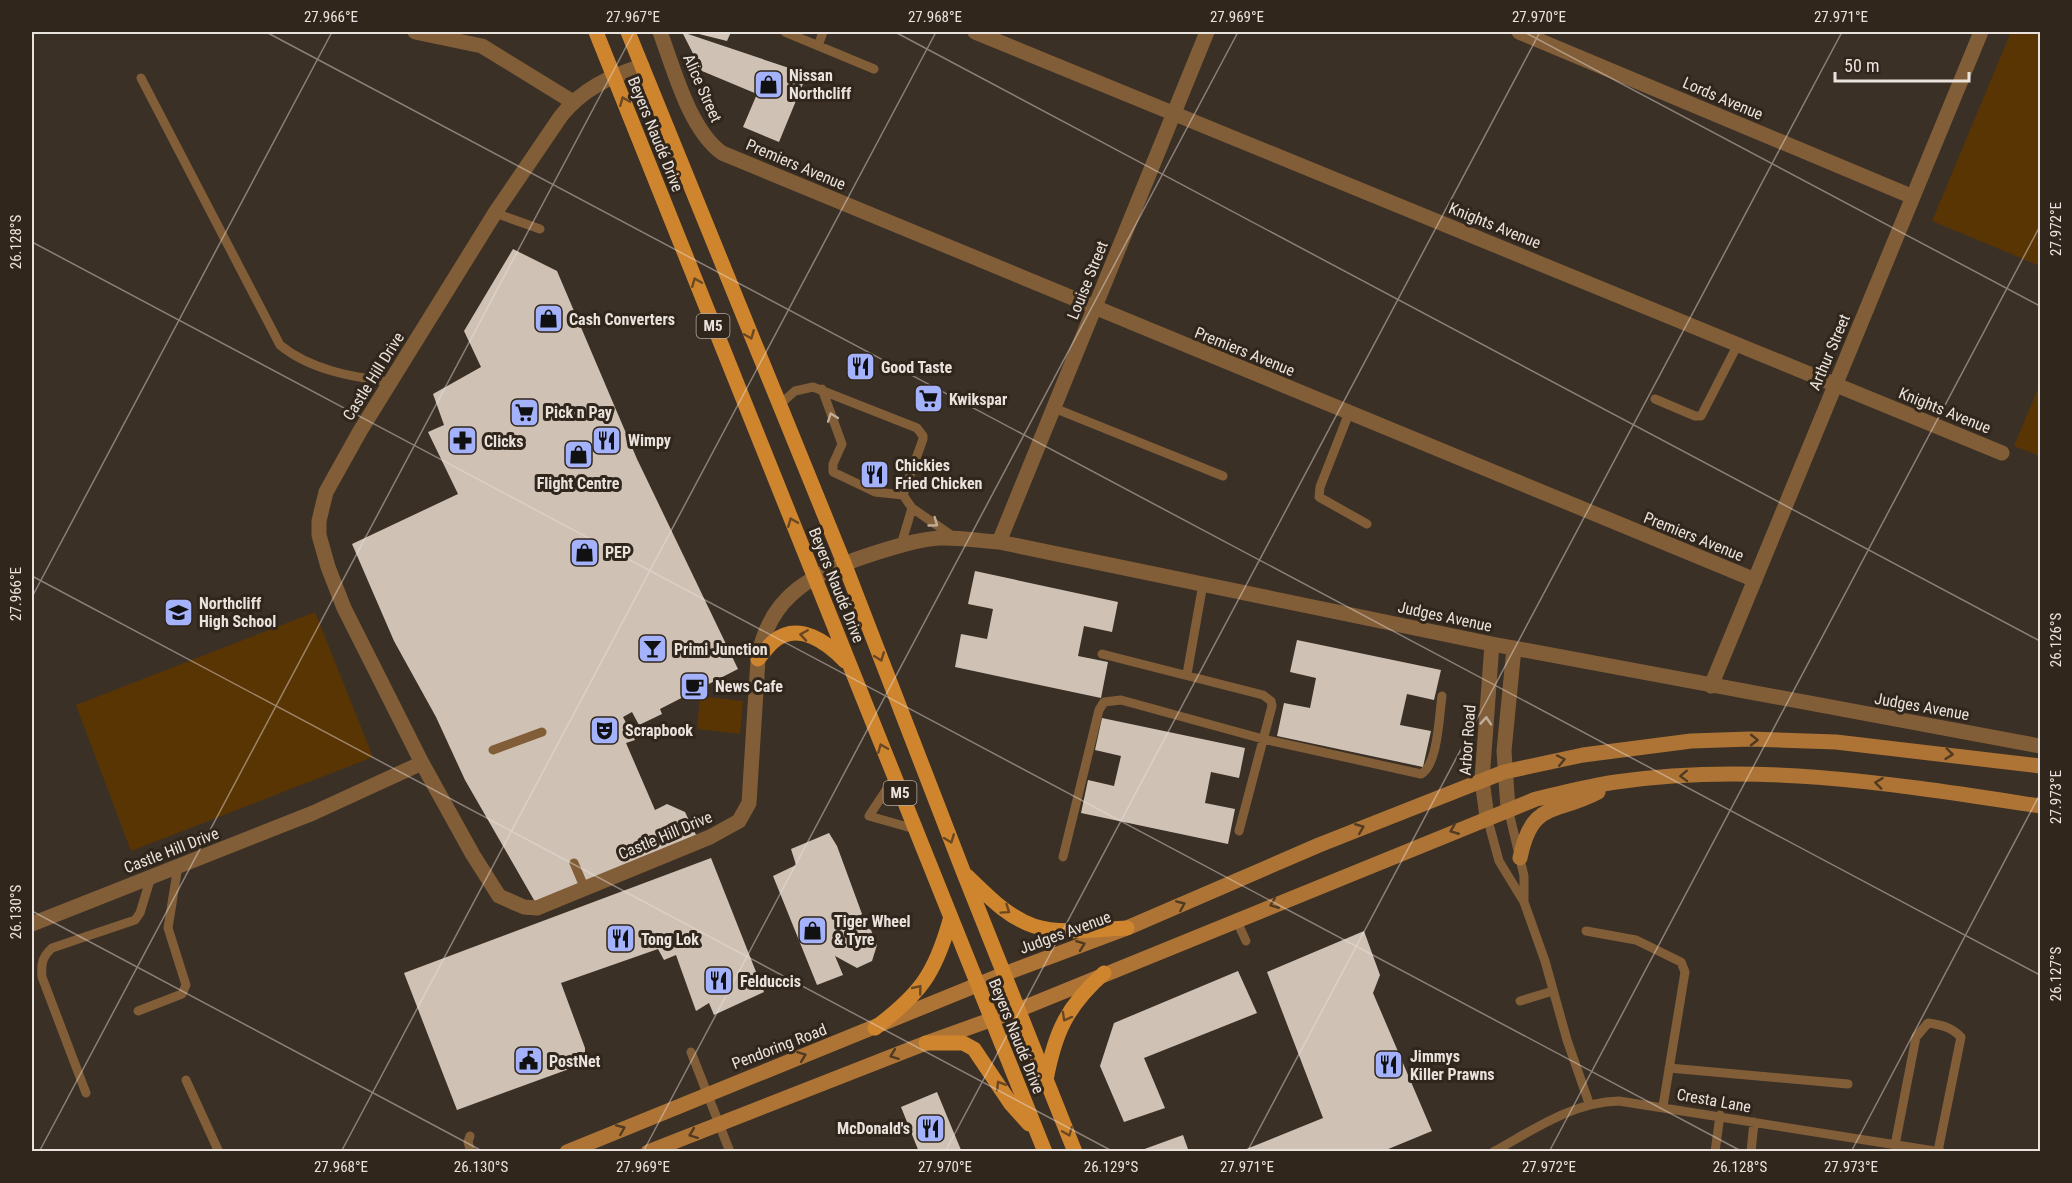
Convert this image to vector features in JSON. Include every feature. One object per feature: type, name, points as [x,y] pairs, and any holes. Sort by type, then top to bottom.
[{"type":"main road","name":"Beyers Naudé Drive","points":[[596,32],[1038,1143]]},
{"type":"main road","name":"Beyers Naudé Drive","points":[[628,32],[778,406],[844,563],[1075,1152]]},
{"type":"main road","points":[[758,659],[774,640],[794,633],[815,637],[831,647],[850,666]]},
{"type":"main road","name":"Judges Avenue","points":[[1004,974],[1127,928],[1319,845],[1482,780],[1504,772],[1583,755],[1691,741],[1750,739],[1836,742],[2040,766]]},
{"type":"main road","points":[[648,1152],[926,1043],[1018,1010],[1508,808],[1536,799],[1617,782],[1674,777],[1783,775],[1845,779],[2040,806]]},
{"type":"main road","points":[[1520,858],[1525,834],[1534,820],[1547,811],[1589,797],[1617,782]]},
{"type":"main road","points":[[963,871],[999,905],[1031,925],[1043,928],[1127,928]]},
{"type":"main road","points":[[875,1028],[904,1006],[924,982],[939,956],[950,920]]},
{"type":"main road","points":[[1046,1080],[1055,1042],[1065,1017],[1084,991],[1104,973]]},
{"type":"main road","name":"Pendoring Road","points":[[567,1152],[708,1092],[875,1028],[1004,974]]},
{"type":"main road","points":[[926,1043],[963,1043],[974,1049],[1038,1143]]},
{"type":"street","points":[[415,32],[482,46],[573,102]]},
{"type":"street","name":"Alice Street","points":[[660,32],[697,122],[709,141],[722,153]]},
{"type":"street","name":"Knights Avenue","points":[[975,32],[2002,453]]},
{"type":"street","name":"Louise Street","points":[[999,542],[1207,32]]},
{"type":"street","name":"Lords Avenue","points":[[1520,32],[1913,197]]},
{"type":"street","name":"Arthur Street","points":[[1711,686],[1981,32]]},
{"type":"street","name":"Castle Hill Drive","points":[[642,66],[614,75],[573,102],[561,116],[495,213],[390,382],[326,492],[319,521],[319,535],[328,567],[344,608],[422,763],[473,855],[499,896],[524,907],[537,908],[710,837],[742,817],[749,803],[761,639],[769,620],[782,603],[814,576],[844,563]]},
{"type":"street","name":"Premiers Avenue","points":[[722,153],[1755,580]]},
{"type":"street","name":"Judges Avenue","points":[[844,563],[901,545],[955,538],[999,542],[1492,644],[2040,746]]},
{"type":"street","name":"Arbor Road","points":[[1487,817],[1482,780],[1492,644]]},
{"type":"street","name":"Arbor Road","points":[[1508,808],[1504,772],[1514,648]]},
{"type":"street","name":"Castle Hill Drive","points":[[32,924],[313,813],[422,763]]},
{"type":"lane","points":[[785,32],[874,69]]},
{"type":"lane","points":[[818,46],[823,32]]},
{"type":"lane","points":[[141,78],[280,345],[294,356],[352,377],[390,382]]},
{"type":"lane","points":[[495,213],[540,229]]},
{"type":"lane","points":[[1654,399],[1701,416],[1738,344]]},
{"type":"lane","points":[[778,406],[802,387],[822,389],[912,424],[921,431],[923,440],[903,495]]},
{"type":"lane","points":[[822,389],[842,444],[832,464],[836,474],[874,492],[903,495],[912,508],[955,538]]},
{"type":"lane","points":[[1054,408],[1223,476]]},
{"type":"lane","points":[[1349,413],[1320,487],[1319,497],[1367,524]]},
{"type":"lane","points":[[901,545],[912,508]]},
{"type":"lane","points":[[1187,674],[1203,584]]},
{"type":"lane","points":[[1102,654],[1263,695],[1271,701],[1239,831]]},
{"type":"lane","points":[[1063,857],[1099,710],[1104,702],[1121,700],[1263,739],[1421,774],[1428,770],[1433,759],[1442,696]]},
{"type":"lane","points":[[493,750],[542,732]]},
{"type":"lane","points":[[894,778],[869,816],[915,829]]},
{"type":"lane","name":"Arbor Road","points":[[1508,808],[1524,876],[1524,902]]},
{"type":"lane","name":"Arbor Road","points":[[1487,817],[1499,861],[1524,902],[1589,1103]]},
{"type":"lane","points":[[574,863],[585,889]]},
{"type":"lane","points":[[138,1011],[182,994],[185,990],[186,985],[168,928],[178,866]]},
{"type":"lane","points":[[86,1093],[42,977],[41,964],[45,954],[52,948],[135,920],[140,913],[151,877]]},
{"type":"lane","points":[[1236,919],[1246,941]]},
{"type":"lane","points":[[1586,931],[1636,940],[1681,962],[1685,972],[1663,1106]]},
{"type":"lane","points":[[1520,1001],[1553,990]]},
{"type":"lane","points":[[1895,1145],[1916,1037],[1928,1023],[1941,1024],[1952,1028],[1961,1037],[1939,1151]]},
{"type":"lane","points":[[691,1052],[730,1152]]},
{"type":"lane","points":[[1669,1068],[1848,1084]]},
{"type":"lane","points":[[186,1080],[219,1152]]},
{"type":"lane","name":"Cresta Lane","points":[[1495,1151],[1563,1113],[1589,1103],[1618,1101],[1663,1106],[1939,1151]]},
{"type":"lane","points":[[1715,1152],[1720,1115]]},
{"type":"lane","points":[[1751,1152],[1754,1122]]},
{"type":"lane","points":[[470,1136],[468,1142],[471,1152]]},
{"type":"shaded area","points":[[2011,32],[2040,32],[2040,266],[1932,221]]},
{"type":"shaded area","points":[[2040,384],[2040,456],[2014,446]]},
{"type":"shaded area","points":[[315,612],[373,757],[131,851],[76,705]]},
{"type":"shaded area","points":[[700,696],[743,701],[740,734],[697,729]]},
{"type":"building","name":"Nissan Northcliff","points":[[682,32],[807,74],[779,142],[743,127],[757,94],[702,71]]},
{"type":"building","points":[[691,32],[731,32],[727,41]]},
{"type":"building","points":[[513,249],[557,271],[637,459],[738,669],[660,709],[662,714],[639,725],[632,712],[623,717],[635,740],[626,743],[655,810],[667,804],[685,812],[697,837],[538,907],[465,780],[436,717],[394,641],[352,544],[458,494],[428,432],[444,425],[433,394],[481,367],[464,331]]},
{"type":"building","points":[[975,571],[1118,602],[1112,632],[1084,626],[1078,656],[1108,662],[1101,698],[955,667],[961,634],[987,639],[993,609],[968,604]]},
{"type":"building","points":[[1297,640],[1441,670],[1434,700],[1407,694],[1400,725],[1431,731],[1423,767],[1277,736],[1284,703],[1310,708],[1316,678],[1290,672]]},
{"type":"building","points":[[1102,718],[1245,748],[1239,778],[1211,772],[1205,803],[1235,809],[1228,844],[1081,813],[1088,780],[1114,786],[1121,756],[1095,750]]},
{"type":"building","points":[[829,833],[837,846],[862,914],[853,921],[871,930],[877,945],[872,961],[857,968],[835,956],[843,975],[817,985],[773,876],[796,865],[791,849]]},
{"type":"building","points":[[711,858],[764,992],[714,1015],[709,1003],[696,1011],[676,955],[664,960],[658,949],[561,983],[585,1048],[585,1056],[580,1065],[457,1110],[404,973]]},
{"type":"building","points":[[1364,931],[1380,975],[1373,993],[1432,1131],[1381,1152],[1239,1152],[1323,1118],[1267,972]]},
{"type":"building","points":[[1238,971],[1257,1013],[1144,1058],[1165,1108],[1124,1122],[1100,1066],[1114,1023]]},
{"type":"building","name":"McDonald's","points":[[937,1092],[961,1150],[958,1152],[919,1152],[901,1107]]},
{"type":"building","points":[[1183,1135],[1189,1152],[1139,1151]]},
{"type":"place","name":"Nissan Northcliff","points":[[768,84]]},
{"type":"place","name":"Cash Converters","points":[[548,319]]},
{"type":"place","name":"Good Taste","points":[[860,367]]},
{"type":"place","name":"Kwikspar","points":[[928,399]]},
{"type":"place","name":"Pick n Pay","points":[[524,412]]},
{"type":"place","name":"Wimpy","points":[[607,440]]},
{"type":"place","name":"Clicks","points":[[463,441]]},
{"type":"place","name":"Flight Centre","points":[[578,455]]},
{"type":"place","name":"Chickies Fried Chicken","points":[[874,474]]},
{"type":"place","name":"PEP","points":[[584,552]]},
{"type":"place","name":"Northcliff High School","points":[[178,612]]},
{"type":"place","name":"Primi Junction","points":[[653,649]]},
{"type":"place","name":"News Cafe","points":[[694,686]]},
{"type":"place","name":"Scrapbook","points":[[604,730]]},
{"type":"place","name":"Tiger Wheel & Tyre","points":[[813,930]]},
{"type":"place","name":"Tong Lok","points":[[620,939]]},
{"type":"place","name":"Felduccis","points":[[719,981]]},
{"type":"place","name":"PostNet","points":[[528,1061]]},
{"type":"place","name":"Jimmys Killer Prawns","points":[[1389,1065]]},
{"type":"place","name":"McDonald's","points":[[931,1128]]}]
